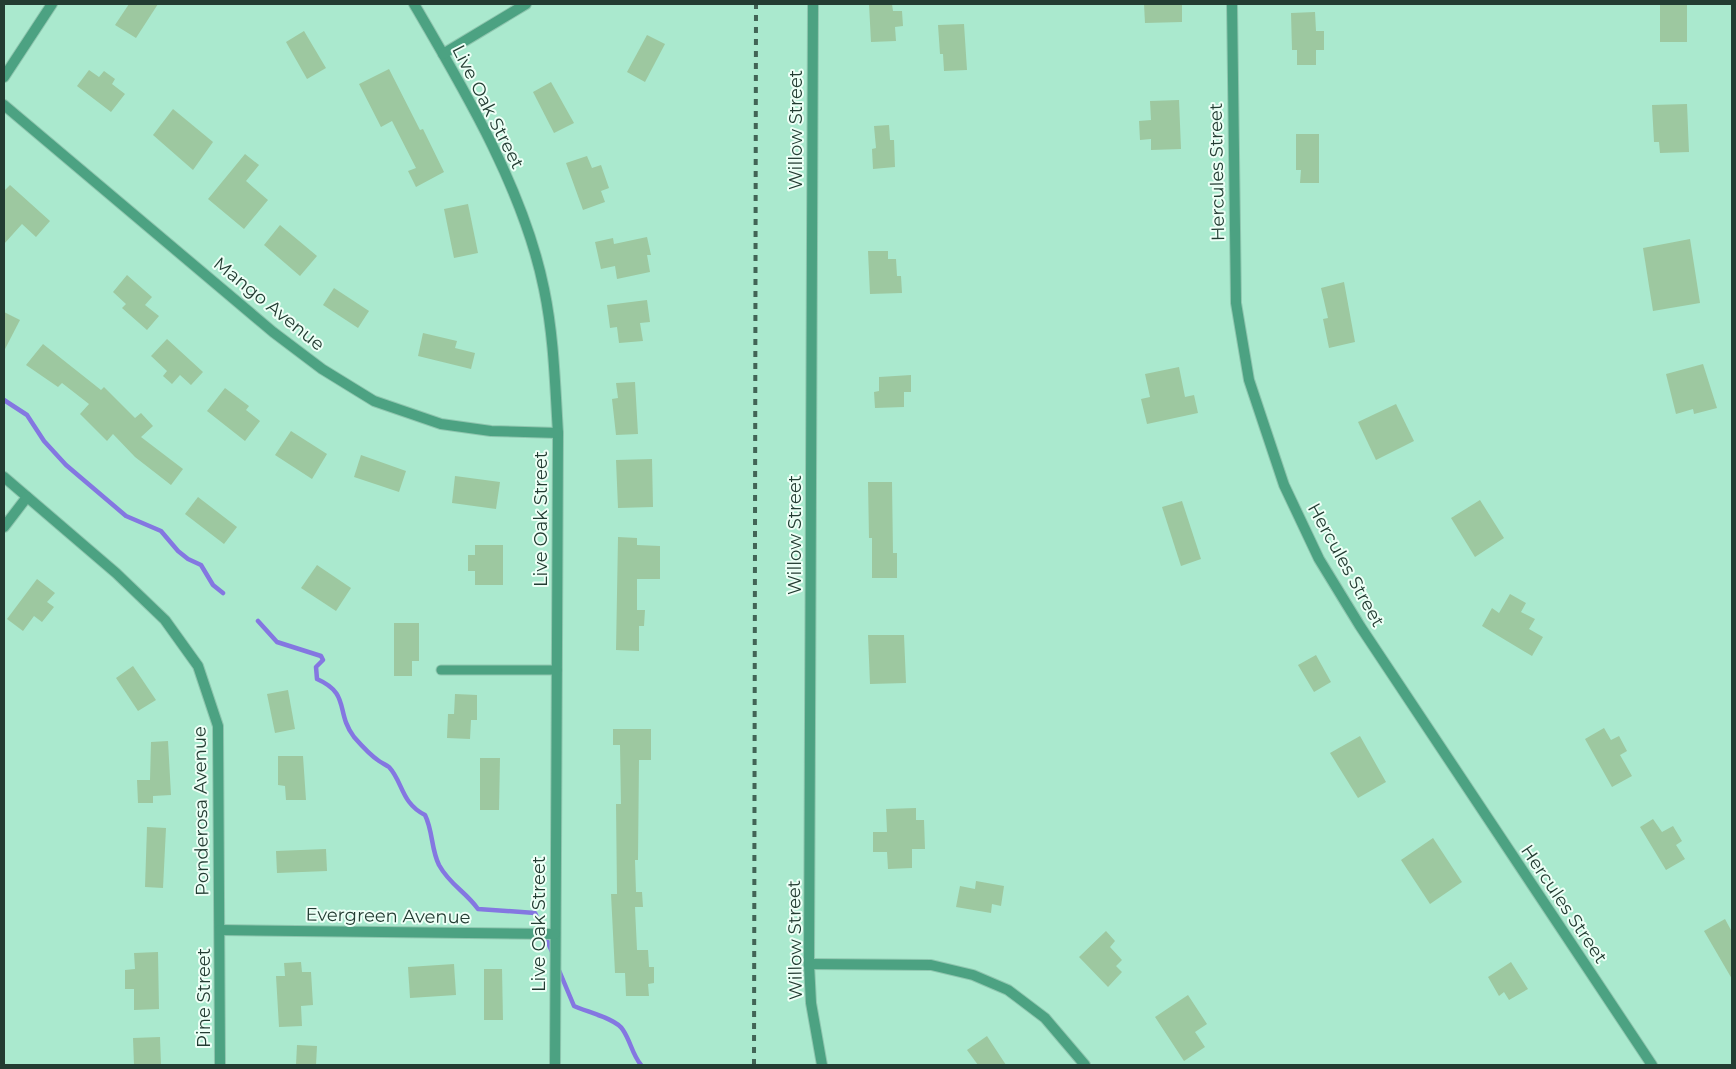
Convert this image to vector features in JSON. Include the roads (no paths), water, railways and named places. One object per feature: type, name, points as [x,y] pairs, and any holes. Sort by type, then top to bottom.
[{"type":"street","points":[[4,77],[52,4]]},
{"type":"street","name":"Live Oak Street","points":[[414,4],[443,54],[498,160],[528,230],[544,288],[551,333],[558,433],[555,1065]]},
{"type":"street","points":[[443,54],[526,4]]},
{"type":"street","name":"Willow Street","points":[[813,4],[809,964],[811,1003],[822,1065]]},
{"type":"street","name":"Hercules Street","points":[[1232,4],[1236,303],[1249,380],[1284,485],[1319,558],[1360,626],[1652,1065]]},
{"type":"street","name":"Mango Avenue","points":[[4,105],[273,332],[322,368],[374,401],[440,424],[491,431],[558,433]]},
{"type":"street","name":"Ponderosa Avenue","points":[[4,477],[116,573],[164,620],[198,666],[218,726],[220,930]]},
{"type":"street","points":[[4,527],[27,497]]},
{"type":"street","name":"Evergreen Avenue","points":[[220,930],[555,934]]},
{"type":"street","name":"Pine Street","points":[[220,930],[220,1065]]},
{"type":"street","points":[[809,964],[931,965],[973,975],[1008,990],[1046,1018],[1085,1065]]},
{"type":"lane","points":[[441,670],[556,670]]},
{"type":"waterway","points":[[4,400],[27,415],[44,441],[66,465],[126,516],[161,531],[178,551],[188,559],[201,565],[213,585],[223,593]]},
{"type":"waterway","points":[[258,621],[277,642],[321,656],[323,660],[316,667],[317,679],[328,685],[339,697],[345,720],[354,737],[372,756],[389,767],[411,805],[425,815],[436,859],[448,878],[478,909],[535,913],[553,954]]},
{"type":"waterway","points":[[558,968],[574,1006],[615,1022],[620,1026],[641,1065]]},
{"type":"railway","points":[[754,1065],[756,4]]}]
